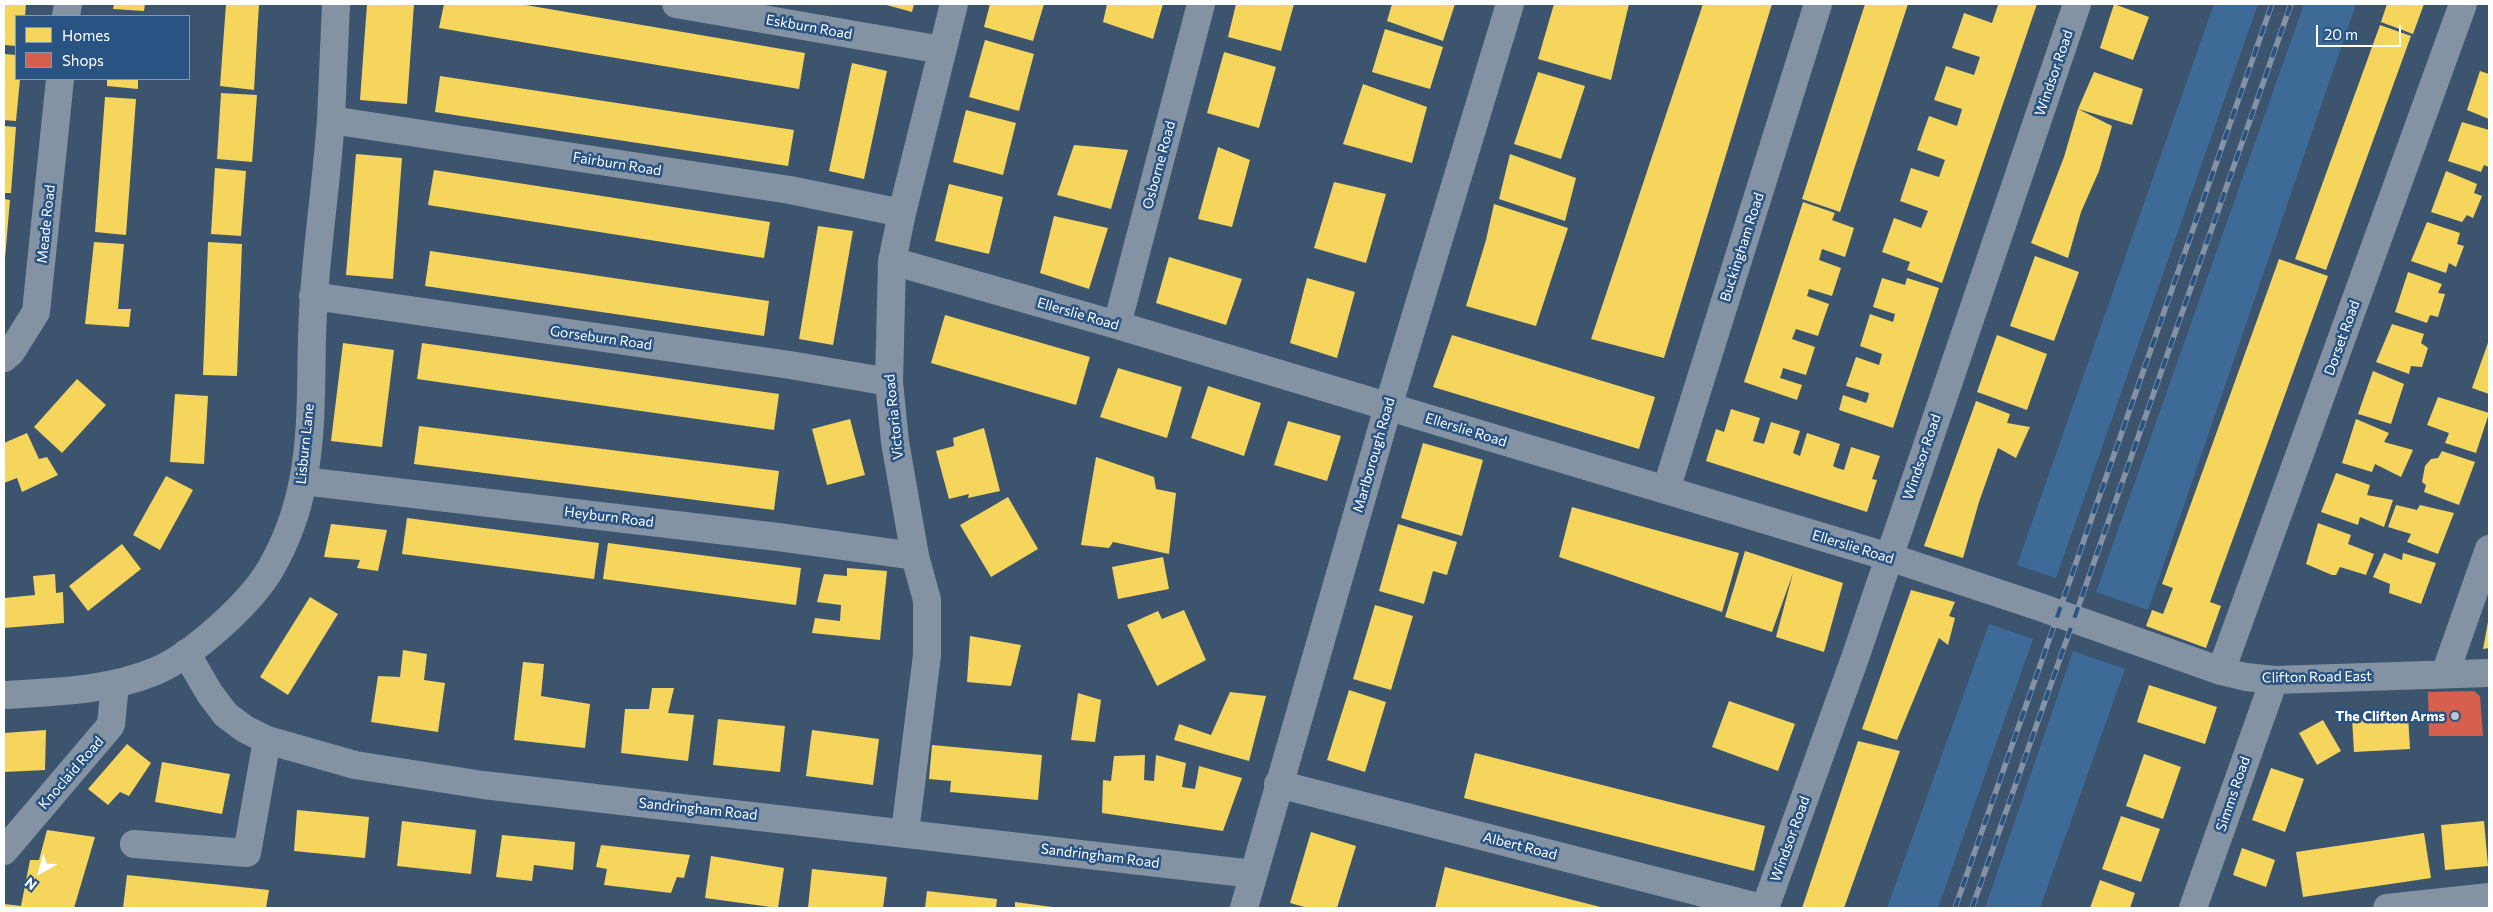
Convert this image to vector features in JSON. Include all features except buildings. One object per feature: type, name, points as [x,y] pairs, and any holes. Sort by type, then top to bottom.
[{"type":"street","name":"Lisburn Lane","points":[[4,695],[76,690],[115,684],[157,671],[217,630],[240,606],[270,570],[290,531],[303,480],[309,417],[314,296],[331,120],[336,4]]},
{"type":"street","name":"Eskburn Road","points":[[676,4],[942,50]]},
{"type":"street","name":"Victoria Road","points":[[905,832],[927,655],[927,600],[915,556],[895,442],[889,382],[892,261],[902,212],[954,4]]},
{"type":"street","name":"Osborne Road","points":[[1116,325],[1201,4]]},
{"type":"street","name":"Marlborough Road","points":[[1244,908],[1278,784],[1388,407],[1510,4]]},
{"type":"street","name":"Buckingham Road","points":[[1666,490],[1818,4]]},
{"type":"street","name":"Windsor Road","points":[[1763,908],[1852,667],[2077,4]]},
{"type":"street","name":"Dorset Road","points":[[2220,671],[2463,4]]},
{"type":"street","name":"Meade Road","points":[[4,358],[11,352],[36,312],[60,80]]},
{"type":"street","name":"Fairburn Road","points":[[331,120],[790,190],[902,212]]},
{"type":"street","name":"Ellerslie Road","points":[[892,261],[1116,325],[1666,490],[1888,557],[2037,606]]},
{"type":"street","name":"Gorseburn Road","points":[[314,296],[790,365],[889,382]]},
{"type":"street","name":"Heyburn Road","points":[[303,480],[778,537],[915,556]]},
{"type":"street","points":[[2445,674],[2489,549]]},
{"type":"street","name":"Clifton Road East","points":[[2037,606],[2220,671],[2246,678],[2274,680],[2489,673]]},
{"type":"street","name":"Sandringham Road","points":[[186,653],[210,694],[226,715],[245,729],[267,740],[355,765],[483,785],[905,832],[1253,874]]},
{"type":"street","name":"Simms Road","points":[[2197,907],[2274,680]]},
{"type":"street","name":"Knoclaid Road","points":[[4,851],[111,725],[115,684]]},
{"type":"street","points":[[134,844],[247,853],[267,740]]},
{"type":"street","name":"Albert Road","points":[[1278,784],[1763,908]]},
{"type":"street","points":[[2387,908],[2489,897]]},
{"type":"shaded area","points":[[2214,4],[2258,4],[2056,578],[2017,565]]},
{"type":"shaded area","points":[[2304,4],[2356,4],[2148,610],[2096,592]]},
{"type":"shaded area","points":[[1989,624],[2033,639],[1938,908],[1887,908]]},
{"type":"shaded area","points":[[2073,651],[2125,669],[2040,908],[1985,908]]},
{"type":"railway","points":[[1955,908],[2272,4]]},
{"type":"railway","points":[[1972,908],[2291,4]]},
{"type":"place","name":"The Clifton Arms","points":[[2455,716]]}]
